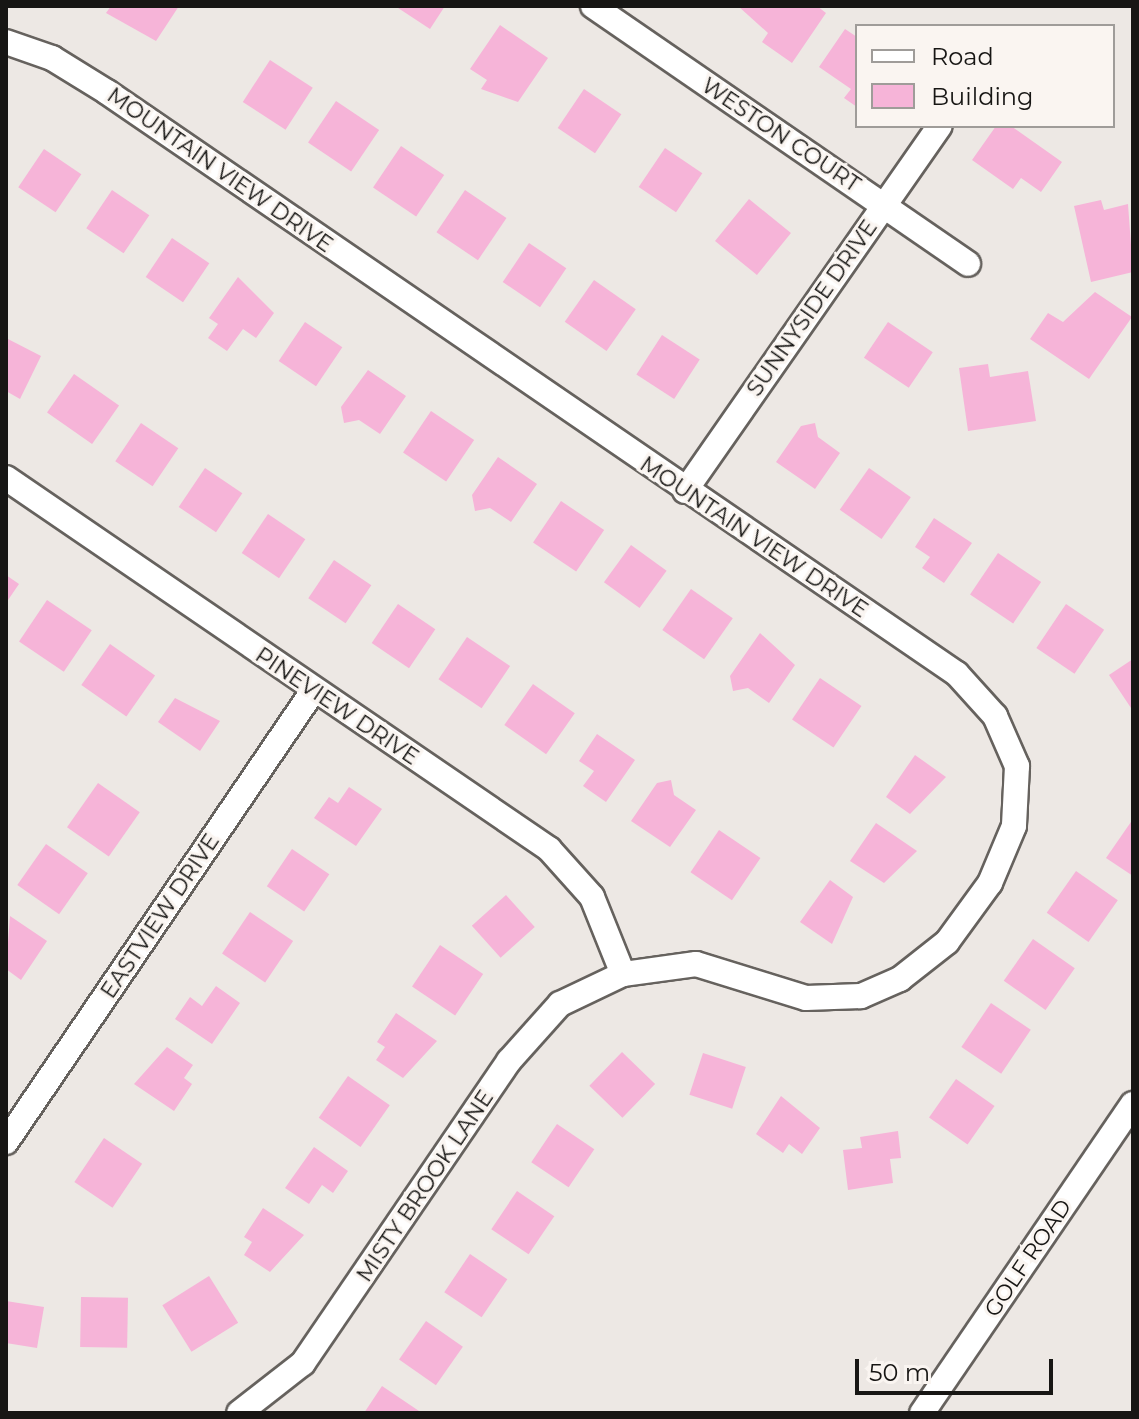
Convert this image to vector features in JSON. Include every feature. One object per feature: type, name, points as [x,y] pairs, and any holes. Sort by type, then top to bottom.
[{"type":"street","name":"WESTON COURT","points":[[593,6],[968,264]]},
{"type":"street","name":"MOUNTAIN VIEW DRIVE","points":[[6,42],[52,58],[107,92],[685,491],[957,674],[995,716],[1017,766],[1014,826],[990,883],[947,942],[900,979],[861,996],[806,998],[696,964],[623,974]]},
{"type":"street","name":"SUNNYSIDE DRIVE","points":[[685,491],[939,128]]},
{"type":"street","name":"PINEVIEW DRIVE","points":[[6,478],[313,691],[549,849],[592,897],[623,974]]},
{"type":"street","name":"EASTVIEW DRIVE","points":[[6,1142],[313,691]]},
{"type":"street","name":"MISTY BROOK LANE","points":[[239,1413],[303,1363],[536,1028],[589,985],[623,974]]},
{"type":"street","name":"GOLF ROAD","points":[[922,1413],[1133,1104]]},
{"type":"building","points":[[111,6],[179,6],[156,41],[106,13]]},
{"type":"building","points":[[395,6],[445,6],[430,29]]},
{"type":"building","points":[[738,6],[817,6],[826,13],[792,63],[762,42],[768,33]]},
{"type":"building","points":[[500,25],[548,58],[518,102],[481,89],[487,80],[470,69]]},
{"type":"building","points":[[845,29],[855,36],[855,106],[844,98],[851,89],[819,67]]},
{"type":"building","points":[[270,60],[313,88],[286,130],[243,102]]},
{"type":"building","points":[[584,89],[621,114],[595,153],[558,128]]},
{"type":"building","points":[[336,101],[379,130],[351,172],[308,142]]},
{"type":"building","points":[[995,128],[1014,128],[1062,162],[1041,192],[1021,178],[1013,189],[972,160]]},
{"type":"building","points":[[401,146],[444,175],[416,217],[373,187]]},
{"type":"building","points":[[665,148],[702,173],[676,212],[639,187]]},
{"type":"building","points":[[44,149],[81,174],[56,212],[18,187]]},
{"type":"building","points":[[112,190],[149,215],[124,253],[86,228]]},
{"type":"building","points":[[465,190],[506,218],[478,260],[436,232]]},
{"type":"building","points":[[749,199],[791,233],[757,275],[715,241]]},
{"type":"building","points":[[1101,200],[1104,210],[1128,204],[1133,272],[1091,282],[1074,206]]},
{"type":"building","points":[[172,238],[209,263],[183,302],[146,277]]},
{"type":"building","points":[[529,243],[566,268],[540,307],[503,282]]},
{"type":"building","points":[[238,277],[274,313],[256,338],[243,329],[227,351],[208,338],[218,324],[209,318]]},
{"type":"building","points":[[594,280],[636,309],[607,351],[565,322]]},
{"type":"building","points":[[1095,292],[1132,317],[1089,379],[1030,339],[1048,313],[1063,322]]},
{"type":"building","points":[[305,322],[342,347],[316,386],[279,361]]},
{"type":"building","points":[[888,322],[933,352],[909,388],[864,358]]},
{"type":"building","points":[[662,335],[700,360],[674,399],[636,374]]},
{"type":"building","points":[[6,338],[41,356],[20,399],[6,391]]},
{"type":"building","points":[[988,364],[990,377],[1028,371],[1036,421],[968,431],[959,368]]},
{"type":"building","points":[[368,370],[406,396],[380,434],[359,420],[344,423],[341,407]]},
{"type":"building","points":[[74,374],[119,406],[92,444],[47,413]]},
{"type":"building","points":[[431,411],[474,440],[446,482],[403,452]]},
{"type":"building","points":[[141,423],[178,448],[153,486],[115,461]]},
{"type":"building","points":[[815,423],[818,437],[840,453],[815,489],[776,462],[801,426]]},
{"type":"building","points":[[498,457],[537,484],[511,522],[490,508],[475,511],[472,495]]},
{"type":"building","points":[[205,468],[242,493],[216,532],[179,507]]},
{"type":"building","points":[[869,468],[911,497],[882,539],[840,510]]},
{"type":"building","points":[[561,501],[604,530],[576,572],[533,542]]},
{"type":"building","points":[[268,514],[305,539],[279,578],[242,553]]},
{"type":"building","points":[[934,518],[972,543],[944,583],[922,568],[930,557],[915,547]]},
{"type":"building","points":[[631,545],[667,571],[640,608],[604,582]]},
{"type":"building","points":[[998,553],[1041,582],[1013,624],[970,594]]},
{"type":"building","points":[[334,560],[371,585],[346,623],[308,598]]},
{"type":"building","points":[[6,575],[19,584],[6,603]]},
{"type":"building","points":[[691,589],[733,618],[704,659],[662,630]]},
{"type":"building","points":[[47,600],[92,630],[64,672],[19,641]]},
{"type":"building","points":[[398,604],[435,629],[409,668],[372,643]]},
{"type":"building","points":[[1066,604],[1104,630],[1074,674],[1036,648]]},
{"type":"building","points":[[760,633],[795,665],[769,703],[748,688],[733,691],[730,676]]},
{"type":"building","points":[[467,637],[510,666],[482,708],[438,679]]},
{"type":"building","points":[[110,644],[155,676],[126,717],[81,685]]},
{"type":"building","points":[[1133,659],[1133,711],[1109,675]]},
{"type":"building","points":[[820,678],[861,706],[833,747],[792,719]]},
{"type":"building","points":[[533,684],[575,713],[546,754],[504,725]]},
{"type":"building","points":[[175,698],[220,721],[200,751],[158,722]]},
{"type":"building","points":[[597,734],[635,760],[606,802],[583,786],[594,771],[579,761]]},
{"type":"building","points":[[915,755],[946,777],[910,814],[886,797]]},
{"type":"building","points":[[671,780],[674,795],[696,810],[670,847],[631,821],[657,783]]},
{"type":"building","points":[[98,783],[140,812],[109,856],[67,827]]},
{"type":"building","points":[[349,787],[382,809],[356,846],[314,818],[329,797],[338,803]]},
{"type":"building","points":[[1133,819],[1133,876],[1106,858]]},
{"type":"building","points":[[876,823],[917,851],[884,883],[850,861]]},
{"type":"building","points":[[719,830],[760,858],[732,900],[690,872]]},
{"type":"building","points":[[46,844],[88,873],[59,914],[17,885]]},
{"type":"building","points":[[292,849],[329,874],[304,911],[267,886]]},
{"type":"building","points":[[1076,871],[1118,900],[1089,942],[1047,913]]},
{"type":"building","points":[[830,880],[853,897],[832,944],[800,922]]},
{"type":"building","points":[[506,895],[535,927],[501,958],[472,926]]},
{"type":"building","points":[[250,912],[293,941],[265,983],[222,953]]},
{"type":"building","points":[[10,916],[47,941],[21,980],[6,969]]},
{"type":"building","points":[[1033,939],[1075,968],[1046,1010],[1004,981]]},
{"type":"building","points":[[440,945],[483,974],[455,1016],[412,986]]},
{"type":"building","points":[[216,986],[240,1003],[212,1044],[175,1019],[190,997],[202,1006]]},
{"type":"building","points":[[991,1003],[1031,1030],[1001,1074],[961,1047]]},
{"type":"building","points":[[396,1013],[437,1041],[403,1078],[376,1060],[385,1047],[377,1042]]},
{"type":"building","points":[[167,1047],[193,1065],[184,1078],[192,1084],[174,1111],[134,1084]]},
{"type":"building","points":[[622,1052],[655,1084],[622,1118],[589,1086]]},
{"type":"building","points":[[703,1053],[746,1067],[732,1109],[689,1095]]},
{"type":"building","points":[[348,1076],[390,1105],[361,1147],[319,1118]]},
{"type":"building","points":[[956,1079],[995,1106],[968,1144],[929,1118]]},
{"type":"building","points":[[781,1096],[820,1128],[802,1154],[789,1144],[783,1153],[756,1134]]},
{"type":"building","points":[[557,1124],[594,1149],[569,1187],[531,1162]]},
{"type":"building","points":[[898,1131],[901,1158],[890,1159],[893,1183],[848,1190],[843,1150],[862,1148],[860,1137]]},
{"type":"building","points":[[104,1138],[142,1164],[112,1208],[74,1182]]},
{"type":"building","points":[[314,1147],[348,1171],[333,1193],[322,1185],[309,1204],[285,1188]]},
{"type":"building","points":[[517,1191],[554,1216],[529,1254],[491,1229]]},
{"type":"building","points":[[263,1208],[304,1235],[270,1272],[244,1255],[252,1242],[244,1237]]},
{"type":"building","points":[[470,1254],[507,1279],[482,1317],[444,1292]]},
{"type":"building","points":[[209,1276],[238,1323],[192,1352],[162,1305]]},
{"type":"building","points":[[81,1297],[128,1298],[127,1348],[80,1347]]},
{"type":"building","points":[[6,1301],[44,1307],[37,1348],[6,1343]]},
{"type":"building","points":[[426,1321],[463,1347],[436,1385],[399,1360]]},
{"type":"building","points":[[382,1386],[419,1411],[418,1413],[364,1413]]}]
